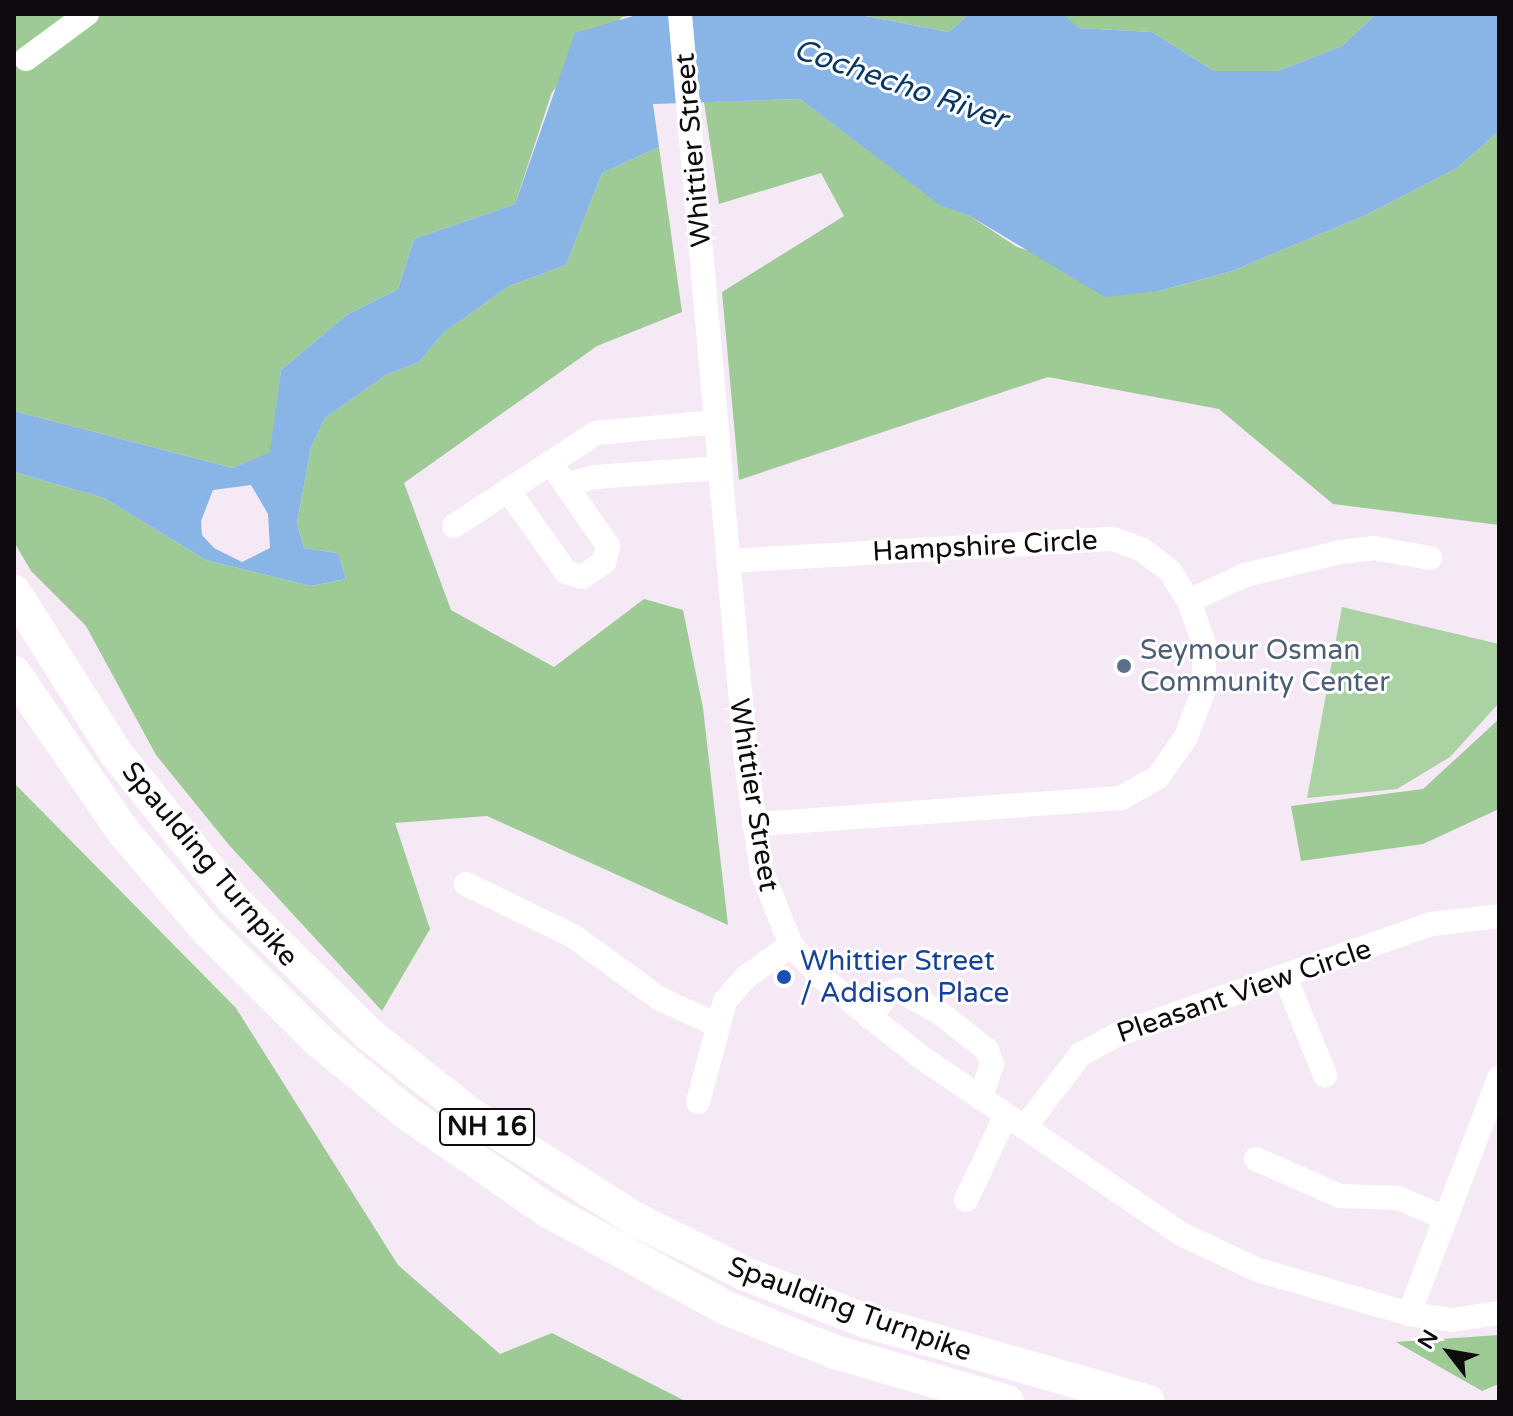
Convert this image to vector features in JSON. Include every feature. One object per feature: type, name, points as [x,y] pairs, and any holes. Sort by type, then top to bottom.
[{"type":"highway","name":"Spaulding Turnpike","points":[[14,592],[115,752],[234,901],[361,1026],[471,1115],[633,1218],[763,1281],[916,1336],[1148,1402]]},
{"type":"highway","name":"Spaulding Turnpike","points":[[14,673],[123,831],[206,929],[319,1041],[404,1111],[547,1210],[713,1302],[835,1352],[1007,1402]]},
{"type":"street","points":[[26,59],[87,14]]},
{"type":"street","name":"Whittier Street","points":[[680,14],[754,824],[769,900],[791,945],[869,1017],[980,1098],[1146,1212],[1207,1247],[1258,1270],[1409,1314],[1452,1320],[1499,1313]]},
{"type":"street","points":[[454,526],[596,433],[717,422]]},
{"type":"street","points":[[508,490],[566,572],[582,577],[604,562],[608,546],[550,462]]},
{"type":"street","points":[[565,485],[595,477],[721,468]]},
{"type":"street","name":"Hampshire Circle","points":[[728,561],[1113,539],[1157,559],[1189,601],[1204,644],[1204,689],[1172,761],[1140,788],[1100,802],[754,824]]},
{"type":"street","points":[[1189,601],[1245,575],[1341,552],[1374,548],[1430,558]]},
{"type":"street","points":[[466,884],[573,936],[660,999],[715,1024]]},
{"type":"street","name":"Pleasant View Circle","points":[[966,1200],[1016,1121],[1067,1068],[1096,1045],[1432,924],[1499,916]]},
{"type":"street","points":[[698,1102],[715,1024],[733,988],[791,945]]},
{"type":"street","points":[[1286,979],[1325,1075]]},
{"type":"street","points":[[869,1017],[889,993],[911,994],[987,1050],[992,1064],[980,1098]]},
{"type":"street","points":[[1409,1314],[1443,1217],[1499,1078]]},
{"type":"street","points":[[1256,1159],[1340,1196],[1398,1198],[1443,1217]]},
{"type":"green space","points":[[14,14],[640,14],[622,17],[552,92],[515,204],[414,239],[398,289],[348,314],[281,370],[271,452],[233,468],[14,411]]},
{"type":"green space","points":[[855,14],[969,14],[949,32]]},
{"type":"green space","points":[[1064,14],[1376,14],[1342,46],[1278,71],[1214,71],[1152,32],[1077,28]]},
{"type":"green space","points":[[800,99],[940,204],[970,216],[1017,247],[1159,291],[1232,271],[1366,215],[1457,168],[1499,131],[1499,525],[1333,504],[1219,409],[1048,377],[739,480],[722,292],[844,216],[821,173],[719,204],[704,102]]},
{"type":"green space","points":[[659,147],[682,312],[597,346],[404,483],[451,610],[554,667],[644,599],[683,610],[703,708],[728,925],[487,816],[395,823],[430,929],[382,1011],[229,845],[156,755],[86,626],[31,571],[14,542],[14,472],[104,498],[206,560],[311,586],[346,579],[338,553],[304,548],[297,523],[311,447],[325,418],[386,375],[419,362],[443,333],[509,286],[566,265],[602,173]]},
{"type":"green space","points":[[1342,607],[1499,644],[1499,703],[1450,757],[1397,789],[1307,798]]},
{"type":"green space","points":[[1499,719],[1499,809],[1423,844],[1301,861],[1291,806],[1423,789]]},
{"type":"green space","points":[[14,783],[236,1008],[398,1265],[500,1354],[552,1333],[687,1402],[14,1402]]},
{"type":"green space","points":[[1499,1335],[1499,1384],[1482,1391],[1396,1342]]},
{"type":"water","name":"Cochecho River","points":[[640,14],[855,14],[949,32],[969,14],[1064,14],[1078,28],[1152,32],[1214,71],[1278,71],[1342,46],[1376,14],[1499,14],[1499,131],[1457,168],[1366,215],[1232,271],[1159,291],[1105,297],[970,216],[940,205],[800,99],[653,104],[659,147],[602,173],[566,265],[509,286],[443,333],[419,362],[386,375],[325,418],[311,447],[297,523],[304,548],[338,553],[346,579],[311,586],[206,560],[104,498],[14,472],[14,411],[233,468],[270,452],[281,370],[348,314],[398,289],[414,239],[515,204],[575,33]],"holes":[[[251,485],[268,514],[270,548],[242,562],[214,548],[202,535],[201,521],[213,490]]]},
{"type":"place","name":"Seymour Osman Community Center","points":[[1124,666]]},
{"type":"place","name":"Whittier Street / Addison Place","points":[[784,977]]}]
